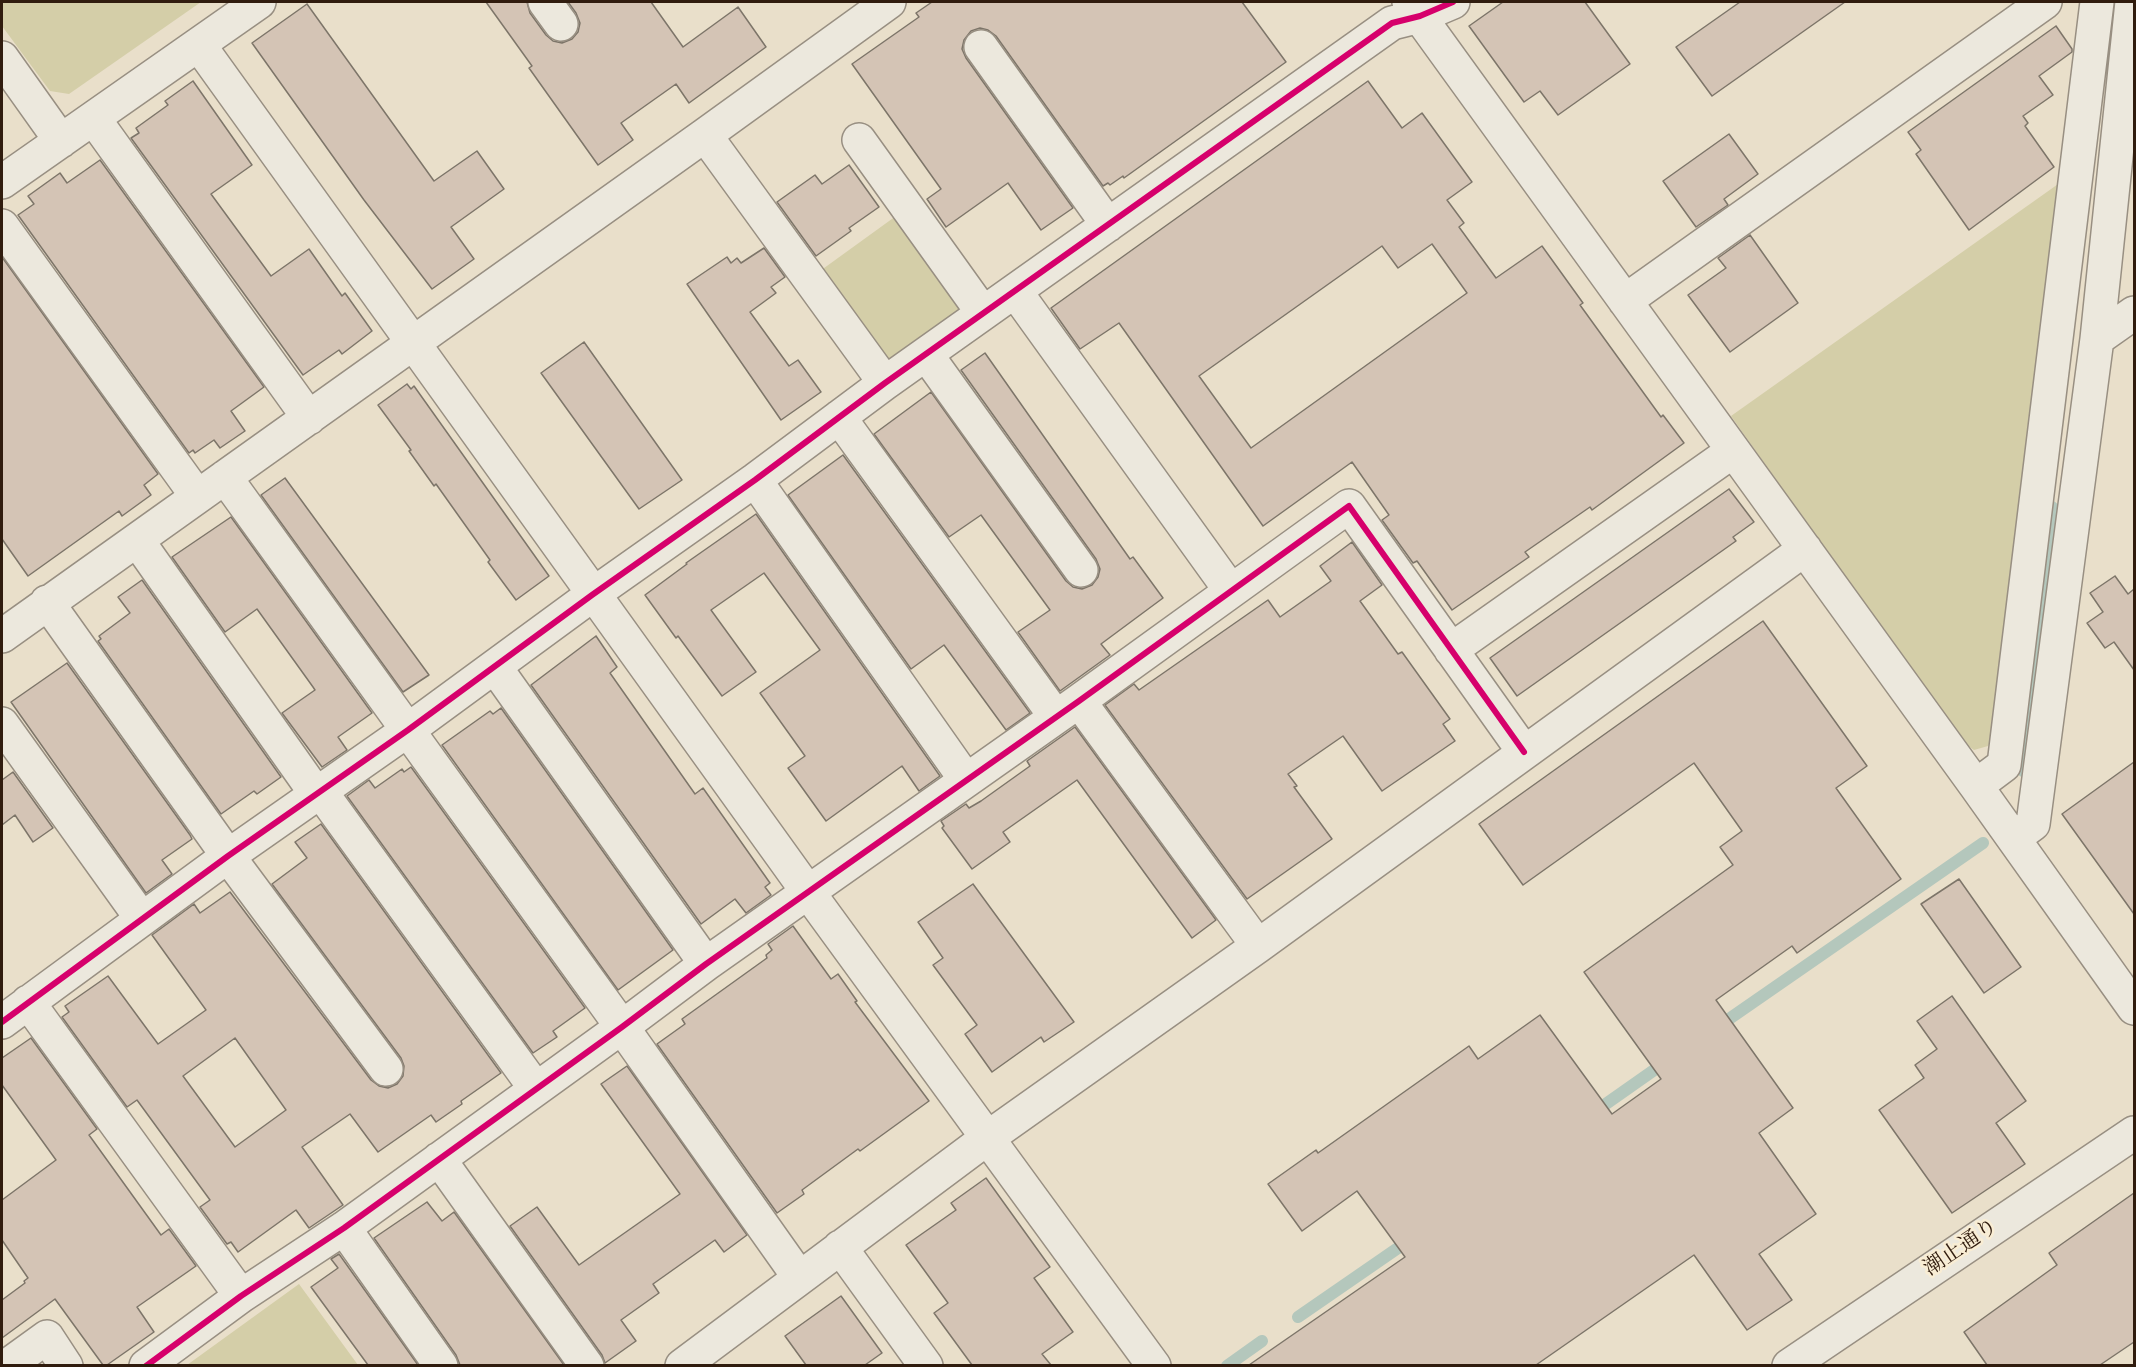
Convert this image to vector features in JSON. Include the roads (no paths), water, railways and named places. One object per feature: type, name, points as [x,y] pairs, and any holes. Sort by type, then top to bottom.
[{"type":"street","points":[[2,182],[259,2]]},
{"type":"street","points":[[2,636],[889,2]]},
{"type":"street","points":[[2,1022],[228,856],[319,794],[592,595],[755,480],[885,383],[1392,23],[1414,9],[1453,2]]},
{"type":"street","points":[[1624,301],[2043,2]]},
{"type":"street","points":[[1976,786],[2004,765],[2097,2]]},
{"type":"street","points":[[2014,838],[2033,824],[2097,339],[2132,2]]},
{"type":"street","points":[[1414,9],[2014,838],[2134,1008]]},
{"type":"street","points":[[199,45],[592,595],[986,1138],[1154,1365]]},
{"type":"street","points":[[981,47],[1108,225]]},
{"type":"street","points":[[2,58],[61,141]]},
{"type":"street","points":[[94,119],[309,418]]},
{"type":"street","points":[[705,135],[885,383]]},
{"type":"street","points":[[860,140],[983,313]]},
{"type":"street","points":[[2,226],[197,496]]},
{"type":"street","points":[[1015,291],[1231,591]]},
{"type":"street","points":[[2097,339],[2134,313]]},
{"type":"street","points":[[926,354],[1081,570]]},
{"type":"street","points":[[839,417],[1067,709],[1258,946]]},
{"type":"street","points":[[1451,650],[1733,451]]},
{"type":"street","points":[[225,477],[622,1027],[799,1277]]},
{"type":"street","points":[[755,480],[966,780]]},
{"type":"street","points":[[146,1365],[241,1296],[344,1228],[706,964],[1349,506],[1524,752]]},
{"type":"street","points":[[137,540],[319,794],[536,1089]]},
{"type":"street","points":[[682,1365],[986,1138],[1258,946],[1805,549]]},
{"type":"street","points":[[47,602],[228,856],[386,1069]]},
{"type":"street","points":[[495,667],[706,964]]},
{"type":"street","points":[[2,724],[142,919]]},
{"type":"street","points":[[28,1002],[241,1296]]},
{"type":"street","name":"潮止通り","points":[[1789,1365],[2134,1133]]},
{"type":"street","points":[[439,1159],[587,1365]]},
{"type":"street","points":[[344,1228],[441,1365]]},
{"type":"street","points":[[840,1247],[926,1365]]},
{"type":"street","points":[[7,1365],[47,1337],[66,1365]]},
{"type":"waterway","points":[[2106,64],[2114,2]]},
{"type":"waterway","points":[[2023,771],[2052,507]]},
{"type":"waterway","points":[[1716,1028],[1983,843]]},
{"type":"waterway","points":[[1593,1113],[1667,1061]]},
{"type":"waterway","points":[[1298,1317],[1411,1239]]},
{"type":"waterway","points":[[1227,1366],[1262,1341]]}]
